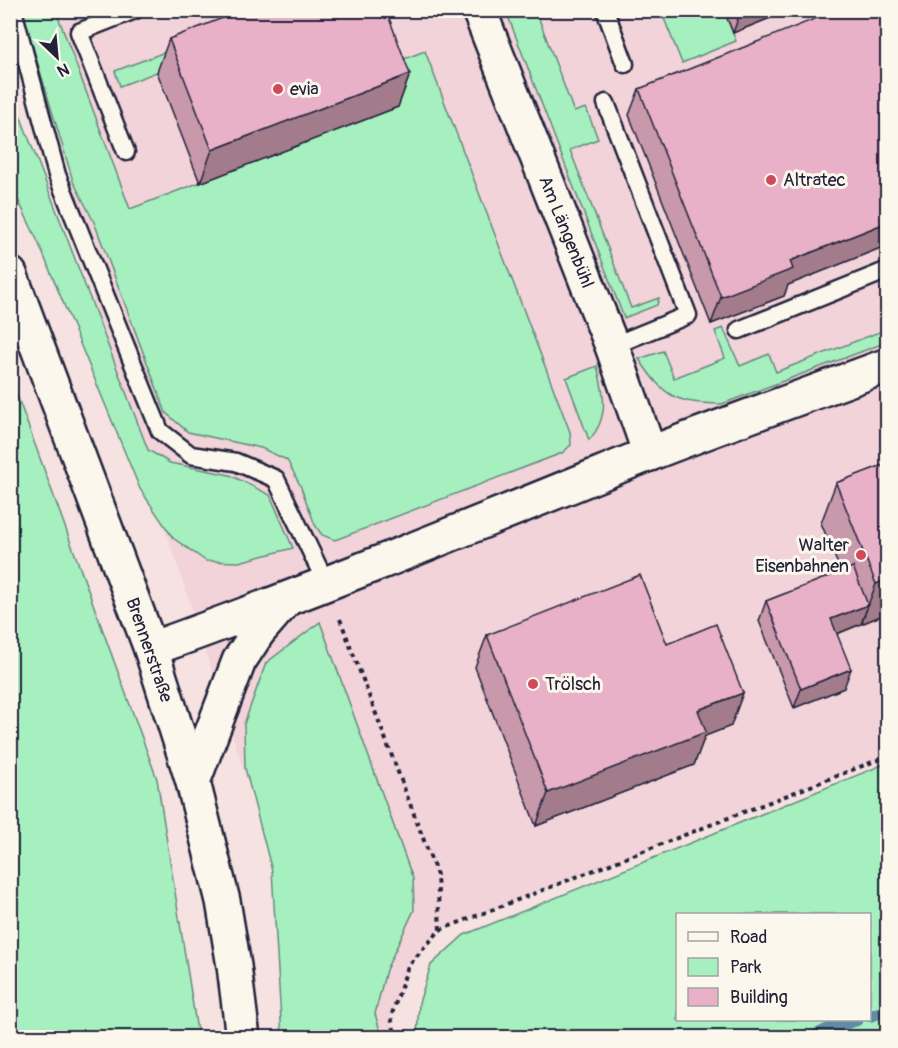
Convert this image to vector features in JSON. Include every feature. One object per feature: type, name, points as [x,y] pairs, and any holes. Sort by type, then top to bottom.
[{"type":"street","name":"Am Längenbühl","points":[[479,10],[612,346],[650,454]]},
{"type":"street","name":"Brennerstraße","points":[[10,274],[150,649],[193,782],[223,901],[243,1038]]},
{"type":"street","points":[[150,649],[327,584],[650,454],[888,366]]},
{"type":"street","points":[[193,782],[239,661],[258,632],[286,599]]},
{"type":"lane","points":[[13,10],[57,175],[160,431],[190,455],[236,462],[276,479],[327,584]]},
{"type":"lane","points":[[126,152],[79,32],[135,10]]},
{"type":"lane","points":[[605,10],[625,64]]},
{"type":"lane","points":[[606,103],[687,315],[612,346]]},
{"type":"lane","points":[[740,330],[888,270]]},
{"type":"path","points":[[327,584],[437,875],[440,930]]},
{"type":"path","points":[[396,1038],[391,1017],[408,966],[440,930],[888,756]]},
{"type":"shaded area","points":[[22,11],[887,11],[887,756],[440,930],[408,967],[391,1017],[394,1037],[295,1037],[275,866],[174,554],[101,347],[73,181]]},
{"type":"green space","points":[[22,11],[56,11],[130,209],[398,107],[383,67],[425,51],[570,432],[571,445],[562,453],[335,540],[322,535],[315,525],[300,485],[287,460],[261,448],[188,432],[166,413],[94,222],[73,181]]},
{"type":"green space","points":[[273,11],[317,11],[120,86],[115,71]]},
{"type":"green space","points":[[506,11],[536,11],[574,112],[586,108],[598,139],[570,150],[631,308],[659,298],[657,305],[624,318]]},
{"type":"green space","points":[[661,11],[724,11],[736,41],[682,63]]},
{"type":"green space","points":[[10,89],[148,450],[170,463],[230,475],[270,495],[293,548],[239,562],[206,561],[173,538],[140,489],[39,244],[11,185]]},
{"type":"green space","points":[[723,328],[740,366],[769,354],[776,372],[887,329],[887,342],[722,404],[693,402],[673,396],[656,382],[639,359],[663,351],[674,378],[725,358],[715,331]]},
{"type":"green space","points":[[597,366],[602,386],[603,414],[596,431],[589,440],[566,378]]},
{"type":"green space","points":[[10,376],[157,779],[198,1037],[11,1037]]},
{"type":"green space","points":[[320,622],[413,879],[414,910],[386,970],[375,1014],[382,1037],[282,1037],[272,871],[245,768],[244,724],[266,663]]},
{"type":"green space","points":[[887,763],[887,1037],[417,1037],[419,1003],[431,965],[464,935]]},
{"type":"building","name":"evia","points":[[243,10],[386,10],[410,74],[212,150],[169,39]]},
{"type":"building","name":"Altratec","points":[[837,10],[888,10],[888,222],[790,261],[793,269],[721,297],[639,89]]},
{"type":"building","points":[[888,463],[888,579],[876,584],[836,483]]},
{"type":"building","points":[[853,567],[868,605],[831,619],[851,669],[801,689],[766,601]]},
{"type":"building","points":[[640,575],[667,644],[716,624],[743,693],[698,710],[706,732],[548,793],[487,635]]},
{"type":"waterway","points":[[871,1016],[888,1010]]},
{"type":"waterway","points":[[810,1038],[828,1029],[854,1021]]},
{"type":"place","name":"evia","points":[[278,89]]},
{"type":"place","name":"Altratec","points":[[771,180]]},
{"type":"place","name":"Walter Eisenbahnen","points":[[861,555]]},
{"type":"place","name":"Trölsch","points":[[533,684]]}]
